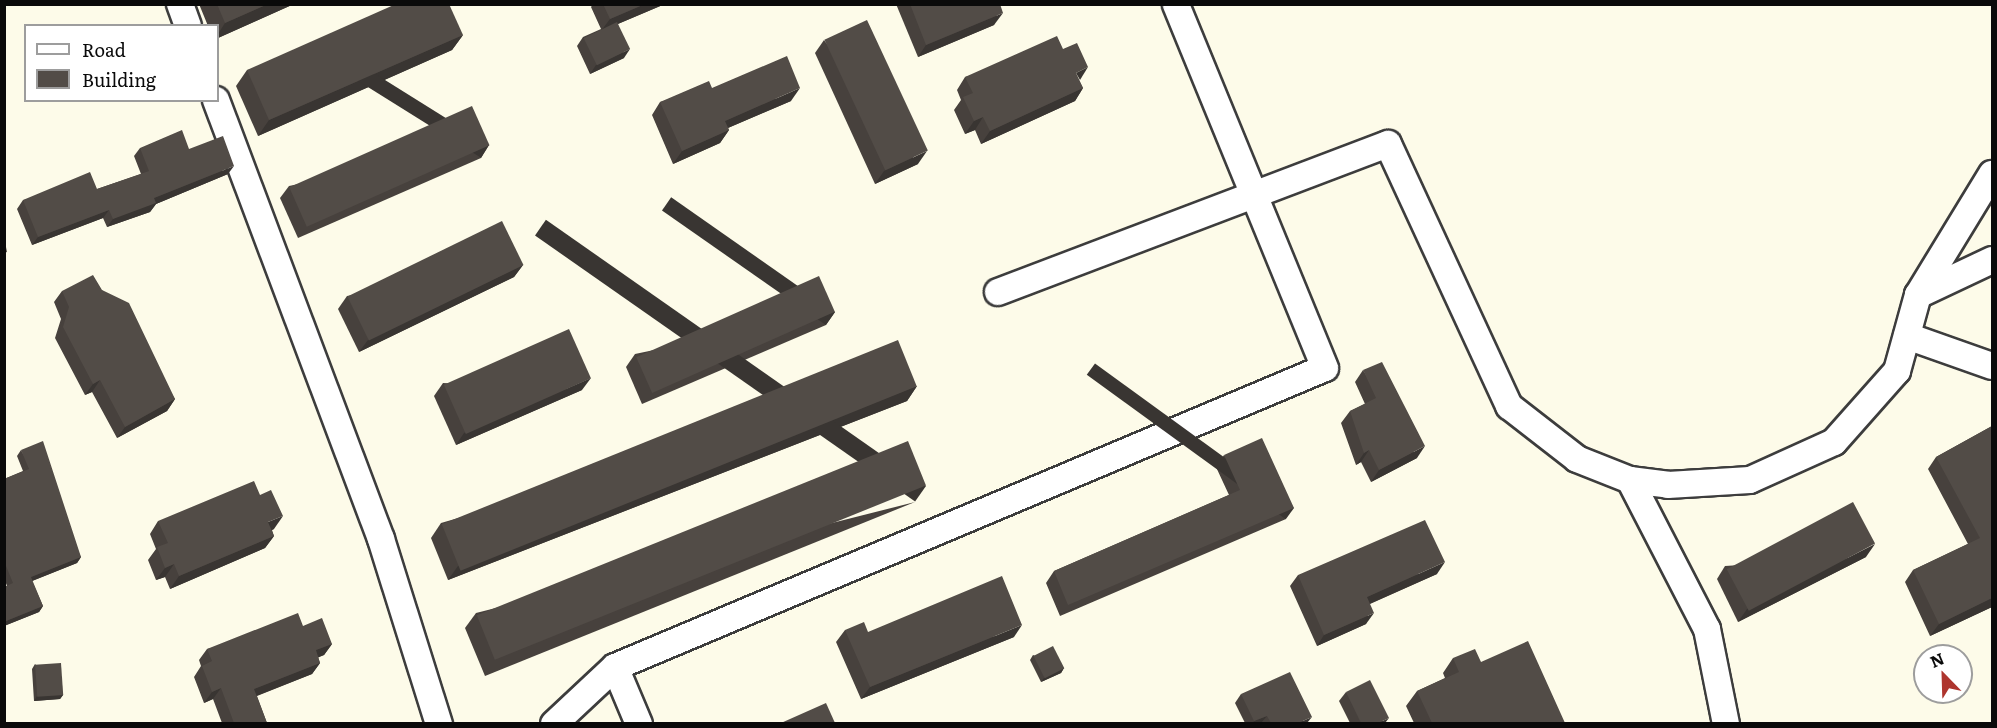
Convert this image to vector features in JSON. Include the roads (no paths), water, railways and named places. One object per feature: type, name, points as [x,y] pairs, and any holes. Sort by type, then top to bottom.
[{"type":"street","points":[[180,4],[187,24]]},
{"type":"street","points":[[554,723],[615,667],[1325,368],[1176,4]]},
{"type":"street","points":[[217,102],[381,539],[439,723]]},
{"type":"street","points":[[998,292],[1388,144],[1509,406],[1577,459],[1630,480],[1668,485],[1750,480],[1834,442],[1897,371],[1918,295],[1992,174]]},
{"type":"street","points":[[1918,295],[1992,260]]},
{"type":"street","points":[[1907,336],[1992,366]]},
{"type":"street","points":[[1630,480],[1707,629],[1718,665],[1726,723]]},
{"type":"street","points":[[615,667],[639,723]]}]
